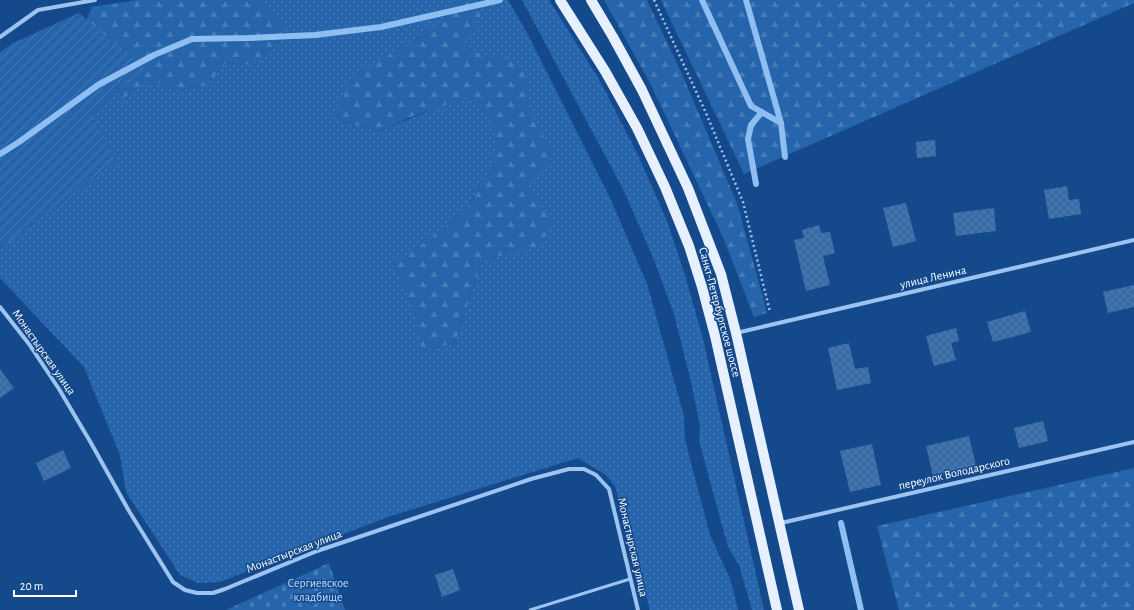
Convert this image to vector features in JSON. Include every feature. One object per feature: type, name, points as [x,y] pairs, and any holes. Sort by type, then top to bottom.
[{"type":"main road","name":"Санкт-Петербургское шоссе","points":[[560,0],[605,71],[637,128],[665,187],[689,246],[715,336],[777,610]]},
{"type":"main road","name":"Санкт-Петербургское шоссе","points":[[591,0],[642,90],[688,188],[721,274],[736,333],[778,524],[799,610]]},
{"type":"street","points":[[0,37],[38,10],[95,0]]},
{"type":"street","name":"улица Ленина","points":[[736,333],[1134,240]]},
{"type":"street","name":"Монастырская улица","points":[[0,307],[29,344],[59,389],[92,443],[129,511],[173,582],[185,590],[197,593],[213,593],[317,551],[531,478],[569,469],[584,469],[596,475],[609,489],[638,610]]},
{"type":"street","name":"переулок Володарского","points":[[778,524],[1134,442]]},
{"type":"lane","points":[[530,610],[630,579]]},
{"type":"path","points":[[654,0],[709,120],[743,202],[770,313]]},
{"type":"green space","points":[[137,0],[259,0],[263,7],[283,25],[285,36],[270,50],[249,65],[226,63],[207,85],[176,90],[149,80],[124,98],[93,59],[84,24],[92,7]]},
{"type":"green space","points":[[242,0],[508,0],[526,31],[611,200],[647,284],[684,416],[685,440],[710,535],[731,581],[738,610],[650,610],[615,486],[606,475],[578,458],[388,517],[220,582],[198,583],[180,575],[126,492],[120,455],[84,367],[0,278],[0,248],[117,160],[91,114],[118,91],[124,98],[149,80],[176,90],[207,85],[226,63],[249,65],[270,50],[288,34],[266,23]],"holes":[[[421,36],[448,103],[380,131],[334,120]],[[480,186],[505,255],[482,260],[455,343],[423,351],[415,312],[394,265],[465,212]]]},
{"type":"green space","points":[[459,0],[482,0],[481,14],[463,49],[500,58],[525,68],[531,117],[554,153],[527,186],[553,223],[539,247],[482,260],[455,343],[422,351],[415,312],[394,265],[465,212],[490,170],[497,146],[491,118],[468,97],[411,117],[380,131],[333,120],[350,82],[375,63],[410,44],[442,21]]},
{"type":"green space","points":[[522,0],[549,0],[600,81],[638,155],[667,221],[685,275],[703,339],[764,610],[752,610],[739,565],[728,547],[699,441],[700,426],[692,386],[674,314],[654,260],[624,191]]},
{"type":"green space","points":[[604,0],[647,0],[682,74],[737,203],[767,313],[754,317],[723,237],[651,85]]},
{"type":"green space","points":[[661,0],[1134,0],[1134,3],[744,174]]},
{"type":"green space","points":[[79,13],[145,68],[91,114],[117,160],[0,248],[0,52],[13,43]]},
{"type":"green space","points":[[1134,468],[1134,610],[899,610],[877,526]]},
{"type":"green space","name":"Сергиевское кладбище","points":[[329,563],[345,610],[226,610]]},
{"type":"building","points":[[935,140],[936,156],[917,158],[916,142]]},
{"type":"building","points":[[1067,186],[1069,200],[1079,199],[1081,214],[1049,219],[1044,190]]},
{"type":"building","points":[[906,203],[916,241],[893,247],[883,208]]},
{"type":"building","points":[[994,208],[996,231],[956,236],[953,213]]},
{"type":"building","points":[[819,225],[821,233],[830,232],[835,253],[823,256],[830,285],[806,291],[794,240],[804,238],[802,230]]},
{"type":"building","points":[[1134,285],[1134,307],[1108,313],[1103,292]]},
{"type":"building","points":[[1025,311],[1031,332],[993,342],[987,322]]},
{"type":"building","points":[[956,328],[959,341],[951,343],[956,360],[934,366],[926,336]]},
{"type":"building","points":[[849,343],[855,369],[868,367],[871,383],[837,390],[828,348]]},
{"type":"building","points":[[0,369],[14,388],[0,398]]},
{"type":"building","points":[[1043,421],[1048,441],[1019,448],[1014,428]]},
{"type":"building","points":[[969,436],[976,466],[933,476],[926,446]]},
{"type":"building","points":[[872,444],[881,485],[850,492],[840,451]]},
{"type":"building","points":[[63,450],[71,468],[44,481],[36,463]]},
{"type":"building","points":[[453,569],[460,590],[442,597],[435,575]]},
{"type":"waterway","points":[[0,154],[98,85],[154,55],[192,39],[315,35],[381,27],[500,0]]},
{"type":"waterway","points":[[702,0],[751,106],[781,123]]},
{"type":"waterway","points":[[746,0],[781,123],[785,157]]},
{"type":"waterway","points":[[756,184],[748,139],[751,125],[762,112]]},
{"type":"waterway","points":[[841,523],[861,610]]}]
